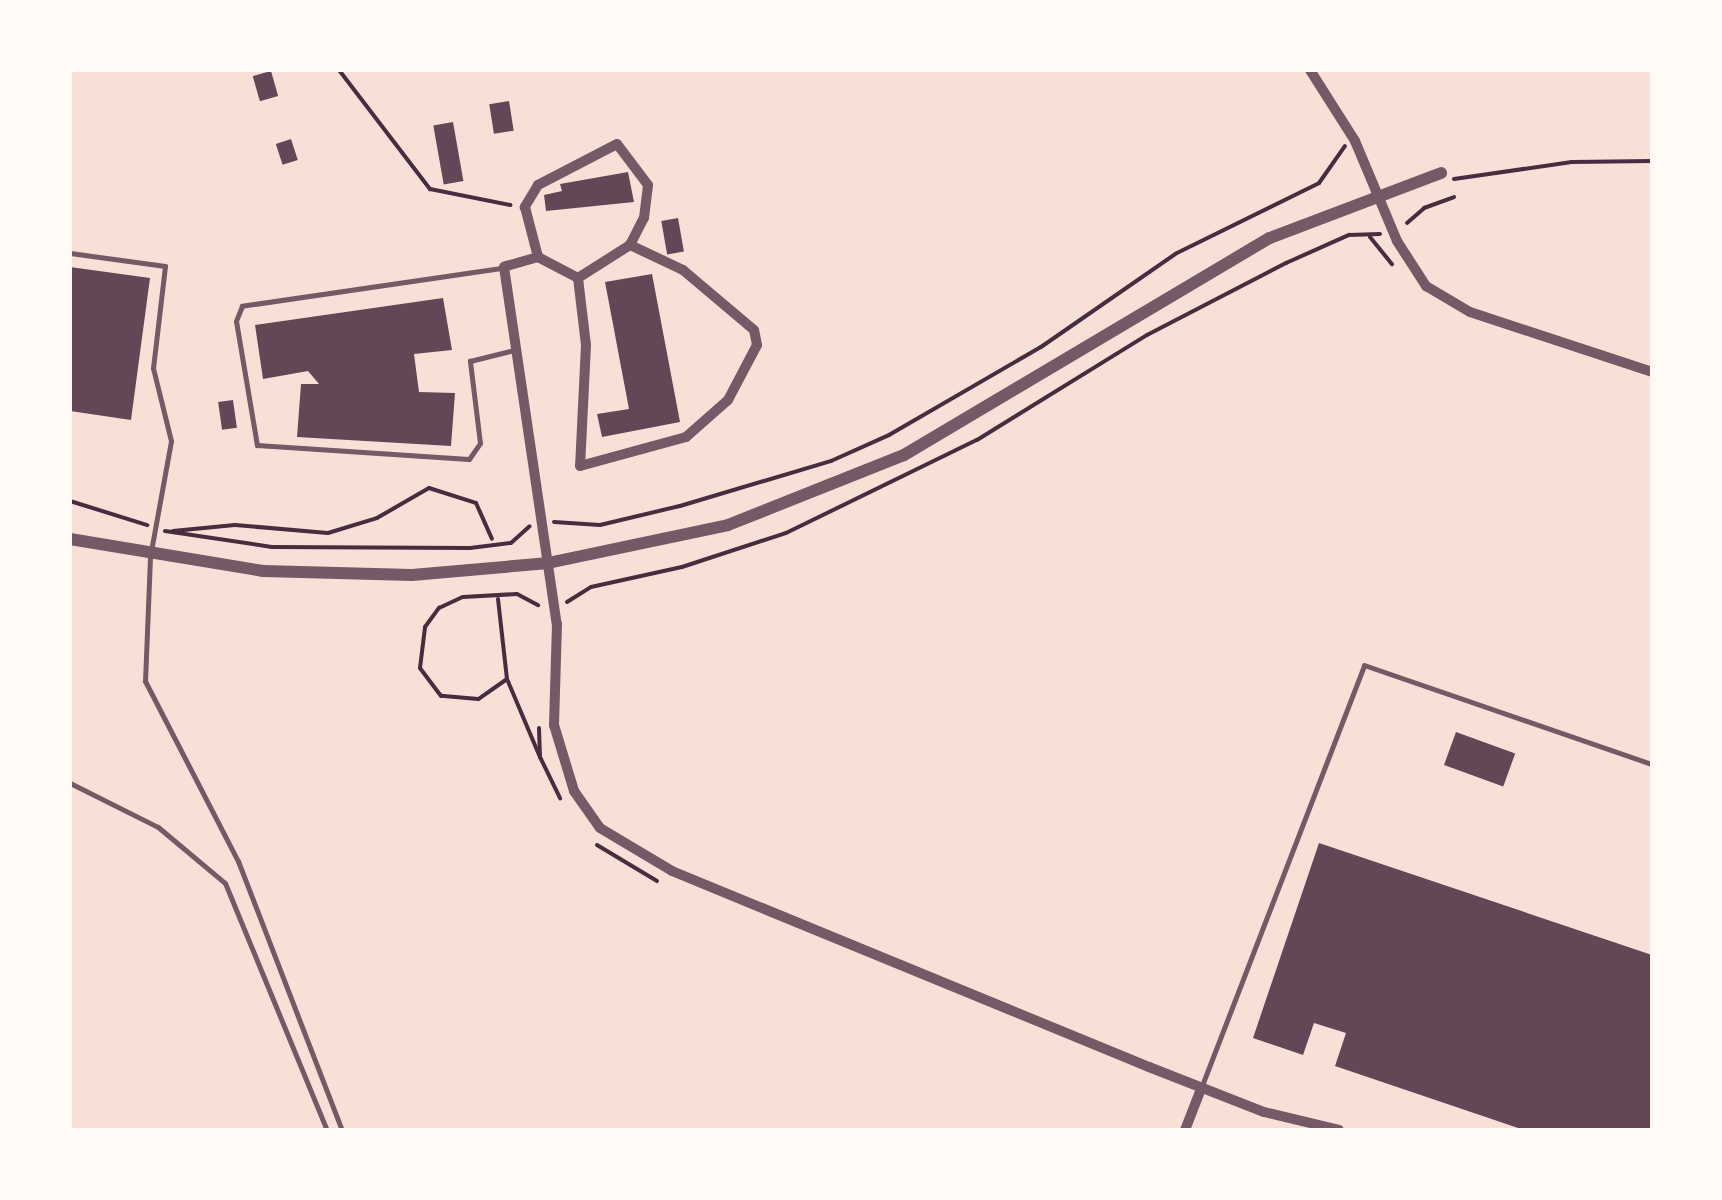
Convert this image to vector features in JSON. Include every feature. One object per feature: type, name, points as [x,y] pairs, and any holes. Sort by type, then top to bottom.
[{"type":"street","points":[[1310,70],[1354,141],[1408,260],[1448,302],[1652,372]]},
{"type":"street","points":[[538,257],[525,206],[538,185],[617,144],[648,184],[644,218],[630,245],[578,278]]},
{"type":"street","points":[[70,539],[150,557],[354,576],[548,563],[728,526],[849,480],[969,419],[1211,270],[1378,193],[1440,173]]},
{"type":"street","points":[[578,278],[586,344],[580,466],[686,437],[728,400],[757,345],[754,330],[696,278],[630,245]]},
{"type":"street","points":[[578,278],[538,257],[504,267],[555,604],[557,745],[580,800],[620,843],[672,872],[1201,1089],[1339,1130]]},
{"type":"street","points":[[1185,1130],[1201,1089]]},
{"type":"lane","points":[[70,253],[165,266],[153,368],[171,441],[150,557],[145,680],[238,860],[342,1130]]},
{"type":"lane","points":[[504,267],[242,306],[236,321],[257,444],[469,460],[480,443],[470,360],[518,349]]},
{"type":"lane","points":[[1201,1089],[1364,665],[1652,764]]},
{"type":"lane","points":[[70,783],[158,827],[225,883],[326,1130]]},
{"type":"path","points":[[339,70],[430,189],[525,206]]},
{"type":"path","points":[[70,502],[169,532],[272,547],[470,548],[511,543],[521,529],[542,524],[600,524],[680,506],[816,466],[889,436],[1041,347],[1177,253],[1319,182],[1339,149],[1354,141]]},
{"type":"path","points":[[1440,173],[1453,179],[1572,162],[1652,161]]},
{"type":"path","points":[[169,532],[235,525],[328,533],[377,518],[429,488],[476,504],[492,540]]},
{"type":"path","points":[[507,679],[464,702],[432,689],[418,656],[431,618],[463,597],[504,592],[534,606],[555,604]]},
{"type":"path","points":[[498,600],[507,679],[540,757]]},
{"type":"building","points":[[271,71],[278,96],[260,101],[253,76]]},
{"type":"building","points":[[509,101],[514,131],[494,134],[489,104]]},
{"type":"building","points":[[453,122],[463,181],[444,185],[433,125]]},
{"type":"building","points":[[291,139],[298,160],[283,165],[276,144]]},
{"type":"building","points":[[628,172],[634,202],[546,211],[544,195],[562,191],[560,184]]},
{"type":"building","points":[[678,218],[684,251],[667,254],[661,221]]},
{"type":"building","points":[[70,267],[150,278],[131,420],[70,411]]},
{"type":"building","points":[[652,274],[680,422],[602,437],[597,414],[629,409],[605,282]]},
{"type":"building","points":[[443,298],[452,350],[414,354],[419,392],[455,393],[451,446],[297,437],[301,384],[319,384],[308,371],[263,379],[255,325]]},
{"type":"building","points":[[233,400],[237,428],[222,430],[218,402]]},
{"type":"building","points":[[1456,732],[1515,754],[1503,786],[1444,765]]},
{"type":"building","points":[[1319,843],[1652,955],[1652,1130],[1524,1130],[1335,1066],[1346,1033],[1314,1023],[1303,1055],[1253,1038]]}]
